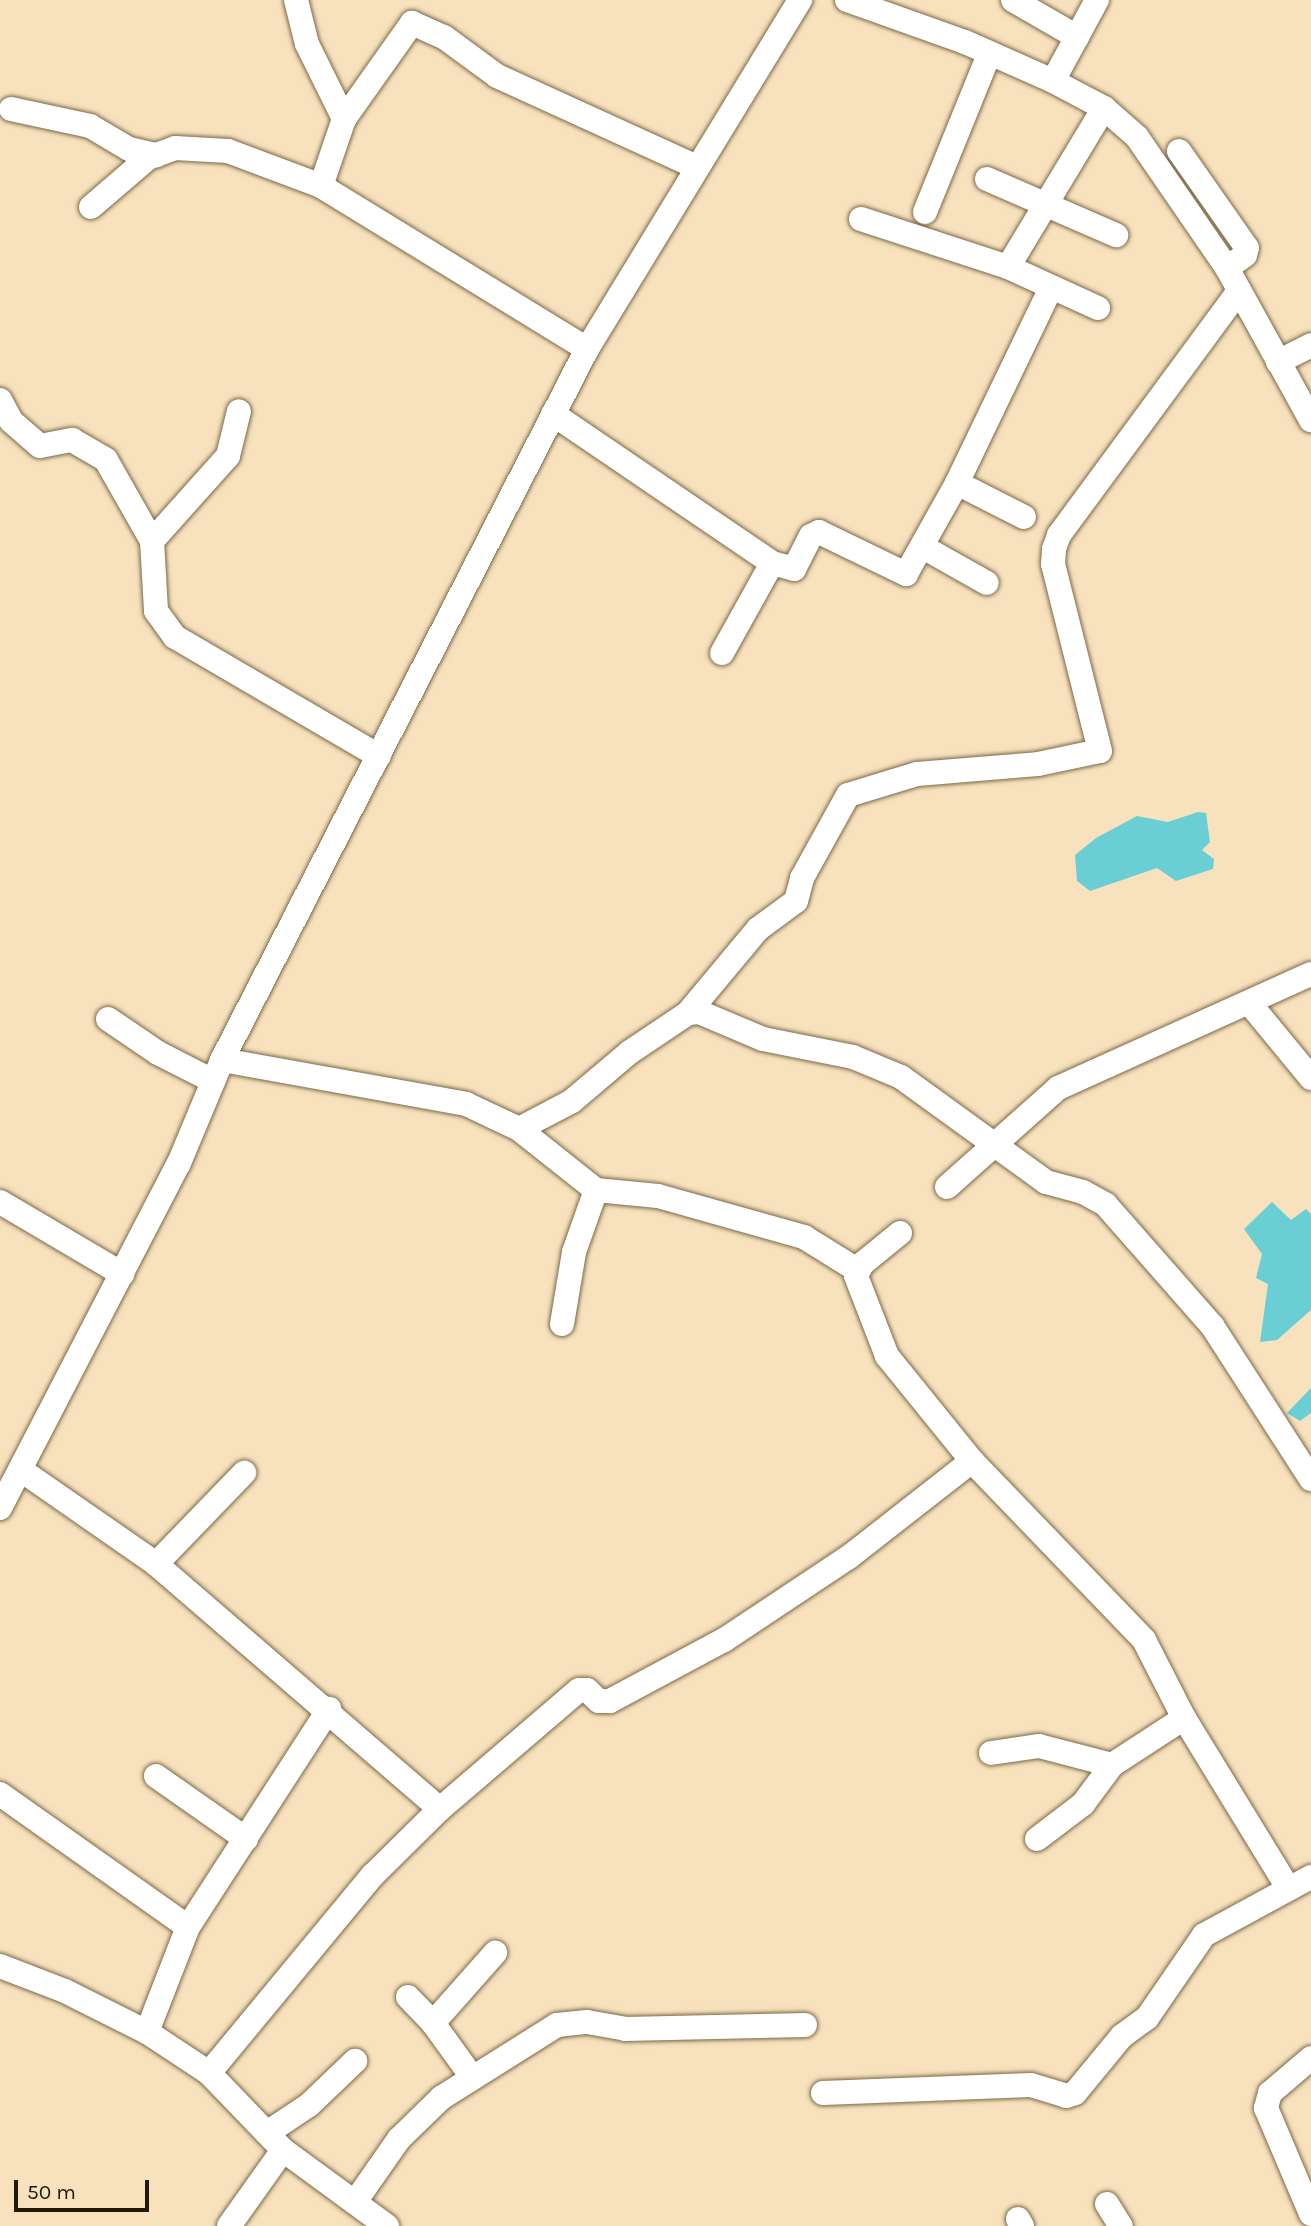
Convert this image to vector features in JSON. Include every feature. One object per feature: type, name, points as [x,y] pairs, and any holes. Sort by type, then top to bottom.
[{"type":"street","points":[[296,0],[307,44],[344,119]]},
{"type":"street","points":[[0,1508],[179,1163],[217,1071],[587,349],[800,0]]},
{"type":"street","points":[[847,0],[1054,81],[1104,108],[1144,147],[1227,268],[1311,421]]},
{"type":"street","points":[[1013,0],[1077,37]]},
{"type":"street","points":[[1054,81],[1097,0]]},
{"type":"street","points":[[321,186],[344,119],[412,23],[444,37],[497,76],[696,167]]},
{"type":"street","points":[[925,212],[989,54]]},
{"type":"street","points":[[1008,267],[1104,108]]},
{"type":"street","points":[[10,109],[90,125],[129,149],[156,155]]},
{"type":"street","points":[[91,207],[156,155],[175,148],[228,151],[321,186],[587,349]]},
{"type":"street","points":[[1179,151],[1247,248],[1245,256],[1227,268]]},
{"type":"street","points":[[987,179],[1116,235]]},
{"type":"street","points":[[861,219],[1008,267],[1098,308]]},
{"type":"street","points":[[553,414],[772,563],[794,569],[811,536],[819,532],[901,574],[908,573],[957,483],[1051,288]]},
{"type":"street","points":[[519,1129],[572,1101],[630,1052],[688,1013],[758,929],[796,901],[802,878],[848,795],[917,774],[1038,764],[1100,751],[1053,564],[1054,548],[1067,523],[1240,291]]},
{"type":"street","points":[[1278,362],[1311,345]]},
{"type":"street","points":[[0,400],[11,421],[40,446],[72,440],[106,460],[152,541],[156,611],[174,637],[379,755]]},
{"type":"street","points":[[152,541],[228,456],[239,411]]},
{"type":"street","points":[[957,483],[1024,517]]},
{"type":"street","points":[[923,547],[987,583]]},
{"type":"street","points":[[722,653],[772,563]]},
{"type":"street","points":[[947,1187],[998,1145],[1039,1104],[1076,1078],[1250,1004],[1311,974]]},
{"type":"street","points":[[1250,1004],[1311,1077]]},
{"type":"street","points":[[688,1013],[699,1012],[763,1039],[853,1057],[901,1077],[953,1118],[998,1145],[1045,1182],[1083,1192],[1106,1205],[1213,1327],[1311,1479]]},
{"type":"street","points":[[108,1018],[158,1053],[217,1071],[466,1104],[519,1129],[596,1190],[658,1196],[804,1237],[857,1270],[887,1356],[972,1461],[1134,1626],[1155,1658],[1184,1718],[1288,1888]]},
{"type":"street","points":[[562,1324],[574,1252],[596,1190]]},
{"type":"street","points":[[0,1202],[122,1274]]},
{"type":"street","points":[[857,1270],[900,1233]]},
{"type":"street","points":[[209,2073],[323,1932],[440,1809],[579,1690],[587,1690],[599,1701],[610,1701],[724,1640],[849,1557],[972,1461]]},
{"type":"street","points":[[20,1470],[156,1564],[329,1709],[440,1809]]},
{"type":"street","points":[[156,1564],[244,1473]]},
{"type":"street","points":[[147,2032],[188,1927],[329,1709]]},
{"type":"street","points":[[1037,1839],[1083,1804],[1112,1765],[1184,1718]]},
{"type":"street","points":[[991,1754],[1039,1746],[1112,1765]]},
{"type":"street","points":[[156,1776],[246,1839]]},
{"type":"street","points":[[0,1794],[188,1927]]},
{"type":"street","points":[[823,2093],[1031,2085],[1066,2096],[1075,2093],[1122,2036],[1152,2012],[1204,1935],[1311,1877]]},
{"type":"street","points":[[433,2023],[495,1953]]},
{"type":"street","points":[[0,1966],[65,1992],[147,2032],[209,2073],[275,2141],[387,2226]]},
{"type":"street","points":[[408,1997],[433,2023],[472,2077]]},
{"type":"street","points":[[355,2202],[399,2139],[441,2098],[557,2025],[587,2022],[625,2029],[805,2025]]},
{"type":"street","points":[[1311,2059],[1270,2093],[1266,2108],[1311,2214]]},
{"type":"street","points":[[229,2226],[275,2141],[355,2061]]},
{"type":"street","points":[[1107,2204],[1121,2226]]},
{"type":"water","points":[[1198,812],[1206,813],[1210,842],[1202,850],[1214,859],[1213,869],[1176,881],[1157,868],[1090,891],[1077,881],[1075,855],[1096,838],[1137,816],[1168,822]]},
{"type":"water","points":[[1272,1202],[1291,1220],[1306,1209],[1311,1214],[1311,1310],[1277,1340],[1260,1342],[1268,1284],[1256,1278],[1262,1254],[1244,1229]]},
{"type":"water","points":[[1311,1388],[1311,1413],[1300,1421],[1287,1413]]}]
